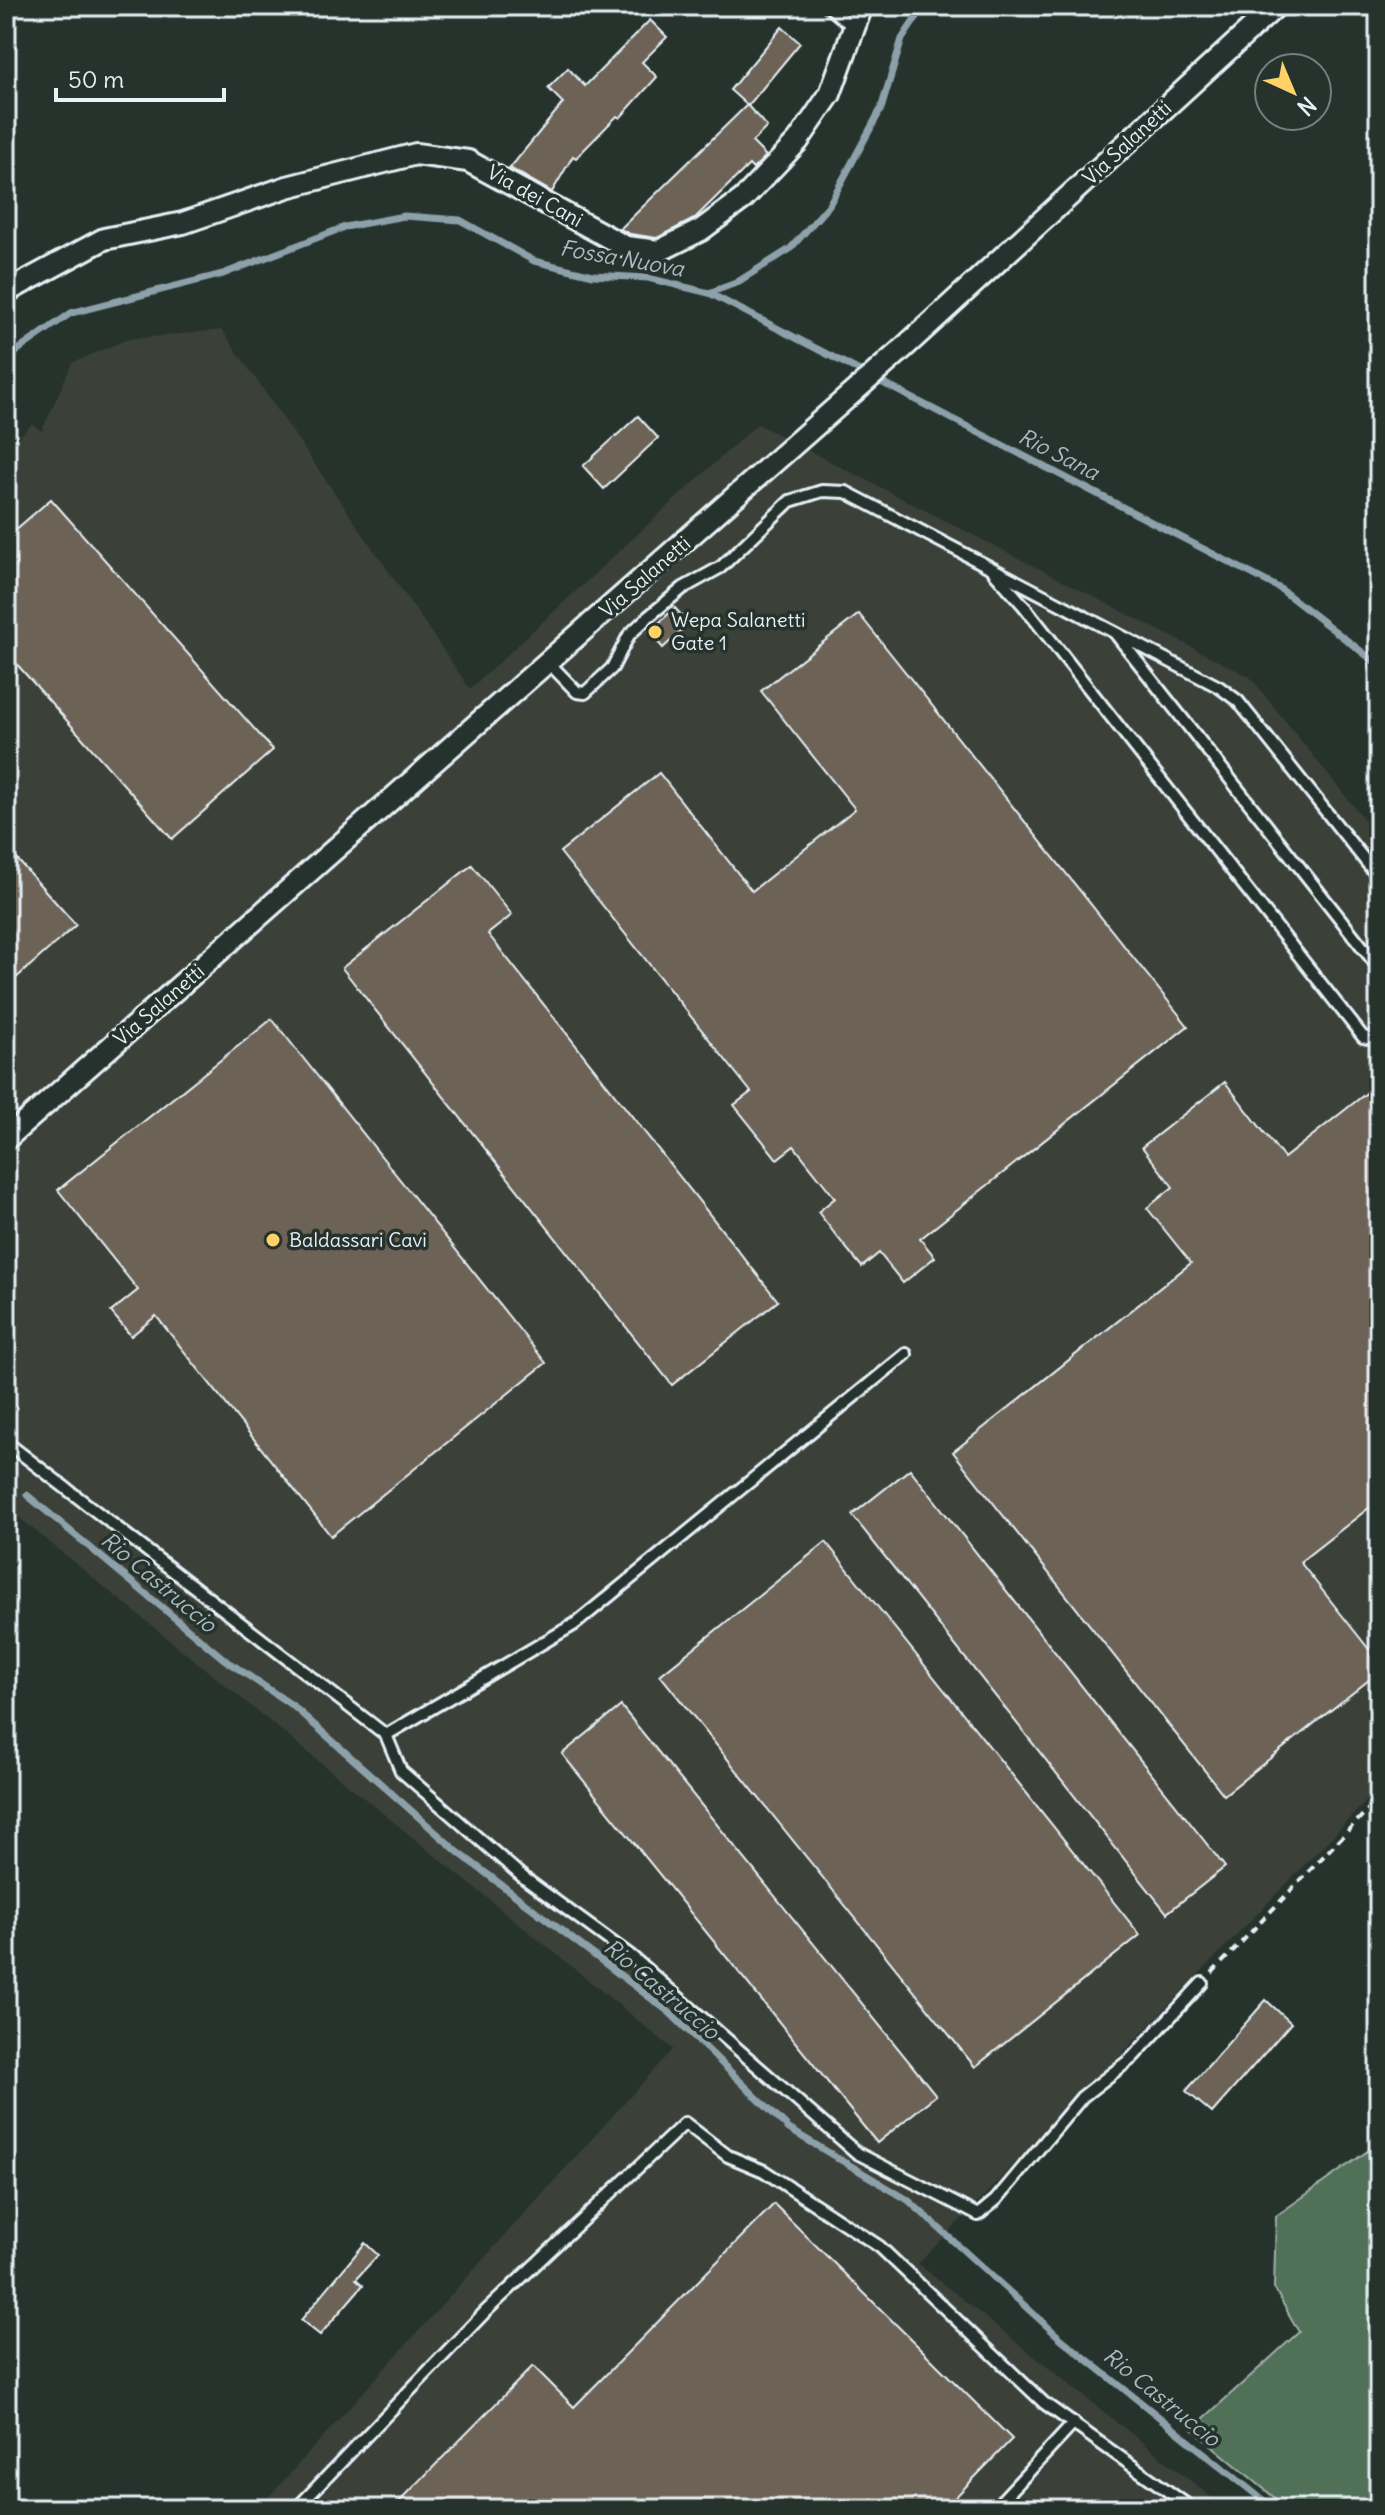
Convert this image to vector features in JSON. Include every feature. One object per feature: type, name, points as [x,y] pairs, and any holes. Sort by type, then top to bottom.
[{"type":"street","name":"Via dei Cani","points":[[6,292],[104,239],[183,223],[287,187],[416,154],[468,161],[626,247],[659,251],[701,230],[743,199],[798,141],[830,94],[852,26],[862,6]]},
{"type":"street","name":"Via Salanetti","points":[[6,1139],[838,407],[1276,6]]},
{"type":"lane","points":[[828,6],[852,26]]},
{"type":"lane","points":[[548,662],[577,692],[585,693],[612,668],[629,635],[683,588],[721,567],[790,501],[822,491],[846,492],[1113,631],[1238,701],[1379,878]]},
{"type":"lane","points":[[989,568],[1024,606],[1363,1037],[1373,1039],[1379,1035]]},
{"type":"lane","points":[[1113,631],[1379,968]]},
{"type":"lane","points":[[386,1735],[575,1624],[906,1354]]},
{"type":"lane","points":[[6,1442],[386,1735],[401,1771],[524,1878],[631,1956],[857,2153],[978,2215],[996,2200],[1082,2097],[1132,2058],[1202,1983]]},
{"type":"lane","points":[[296,2509],[486,2311],[499,2303],[685,2123],[728,2156],[764,2171],[880,2247],[1044,2403],[1193,2509]]},
{"type":"lane","points":[[994,2509],[1074,2423]]},
{"type":"path","points":[[1202,1983],[1379,1798]]},
{"type":"shaded area","points":[[222,330],[470,689],[757,424],[1250,677],[1379,838],[1379,1788],[918,2264],[1226,2509],[258,2509],[673,2049],[6,1507],[6,450],[32,424],[42,431],[72,363],[128,339]]},
{"type":"green space","points":[[1379,2143],[1379,2509],[1288,2509],[1192,2429],[1299,2332],[1274,2288],[1276,2216]]},
{"type":"building","points":[[650,20],[667,37],[642,62],[657,77],[620,118],[617,116],[576,158],[573,156],[552,192],[510,168],[563,103],[548,88],[568,68],[585,86]]},
{"type":"building","points":[[782,27],[800,43],[748,106],[730,90]]},
{"type":"building","points":[[747,105],[767,127],[752,142],[766,156],[753,169],[749,165],[694,219],[657,238],[630,234],[620,229]]},
{"type":"building","points":[[638,416],[658,438],[604,489],[583,466]]},
{"type":"building","points":[[51,499],[273,750],[172,839],[6,652],[6,538]]},
{"type":"building","points":[[675,608],[689,624],[663,648],[649,632]]},
{"type":"building","points":[[859,614],[1188,1026],[920,1239],[935,1257],[903,1283],[879,1253],[862,1267],[838,1238],[818,1212],[835,1198],[794,1146],[777,1159],[734,1105],[751,1092],[560,852],[659,773],[752,891],[855,809],[761,691]]},
{"type":"building","points":[[6,847],[76,925],[6,987]]},
{"type":"building","points":[[472,865],[512,915],[488,934],[778,1301],[672,1385],[342,968]]},
{"type":"building","name":"Baldassari Cavi","points":[[272,1019],[546,1363],[331,1536],[156,1316],[131,1336],[111,1312],[138,1290],[58,1190]]},
{"type":"building","points":[[1225,1082],[1284,1158],[1379,1083],[1379,1500],[1300,1562],[1379,1662],[1379,1672],[1224,1795],[953,1452],[1191,1263],[1147,1208],[1173,1187],[1142,1147]]},
{"type":"building","points":[[910,1469],[1225,1867],[1167,1913],[852,1515]]},
{"type":"building","points":[[826,1542],[1140,1935],[975,2067],[660,1675]]},
{"type":"building","points":[[621,1706],[936,2095],[877,2143],[562,1754]]},
{"type":"building","points":[[1266,2000],[1291,2023],[1212,2113],[1186,2091]]},
{"type":"building","points":[[774,2204],[1012,2439],[944,2509],[392,2509],[533,2366],[574,2407]]},
{"type":"building","points":[[365,2243],[378,2255],[356,2279],[363,2285],[320,2335],[301,2320]]},
{"type":"waterway","name":"Fossa Nuova","points":[[6,364],[18,350],[71,313],[223,274],[345,227],[404,216],[460,220],[534,261],[593,275],[648,278],[709,293],[736,283],[790,249],[829,205],[881,109],[902,39],[924,6]]},
{"type":"waterway","name":"Rio Sana","points":[[709,293],[1279,588],[1379,665]]},
{"type":"waterway","name":"Rio Castruccio","points":[[27,1495],[224,1659],[293,1706],[458,1852],[669,2012],[789,2129],[908,2200],[1059,2337],[1274,2509]]},
{"type":"place","name":"Wepa Salanetti Gate 1","points":[[655,632]]},
{"type":"place","name":"Baldassari Cavi","points":[[273,1240]]}]
